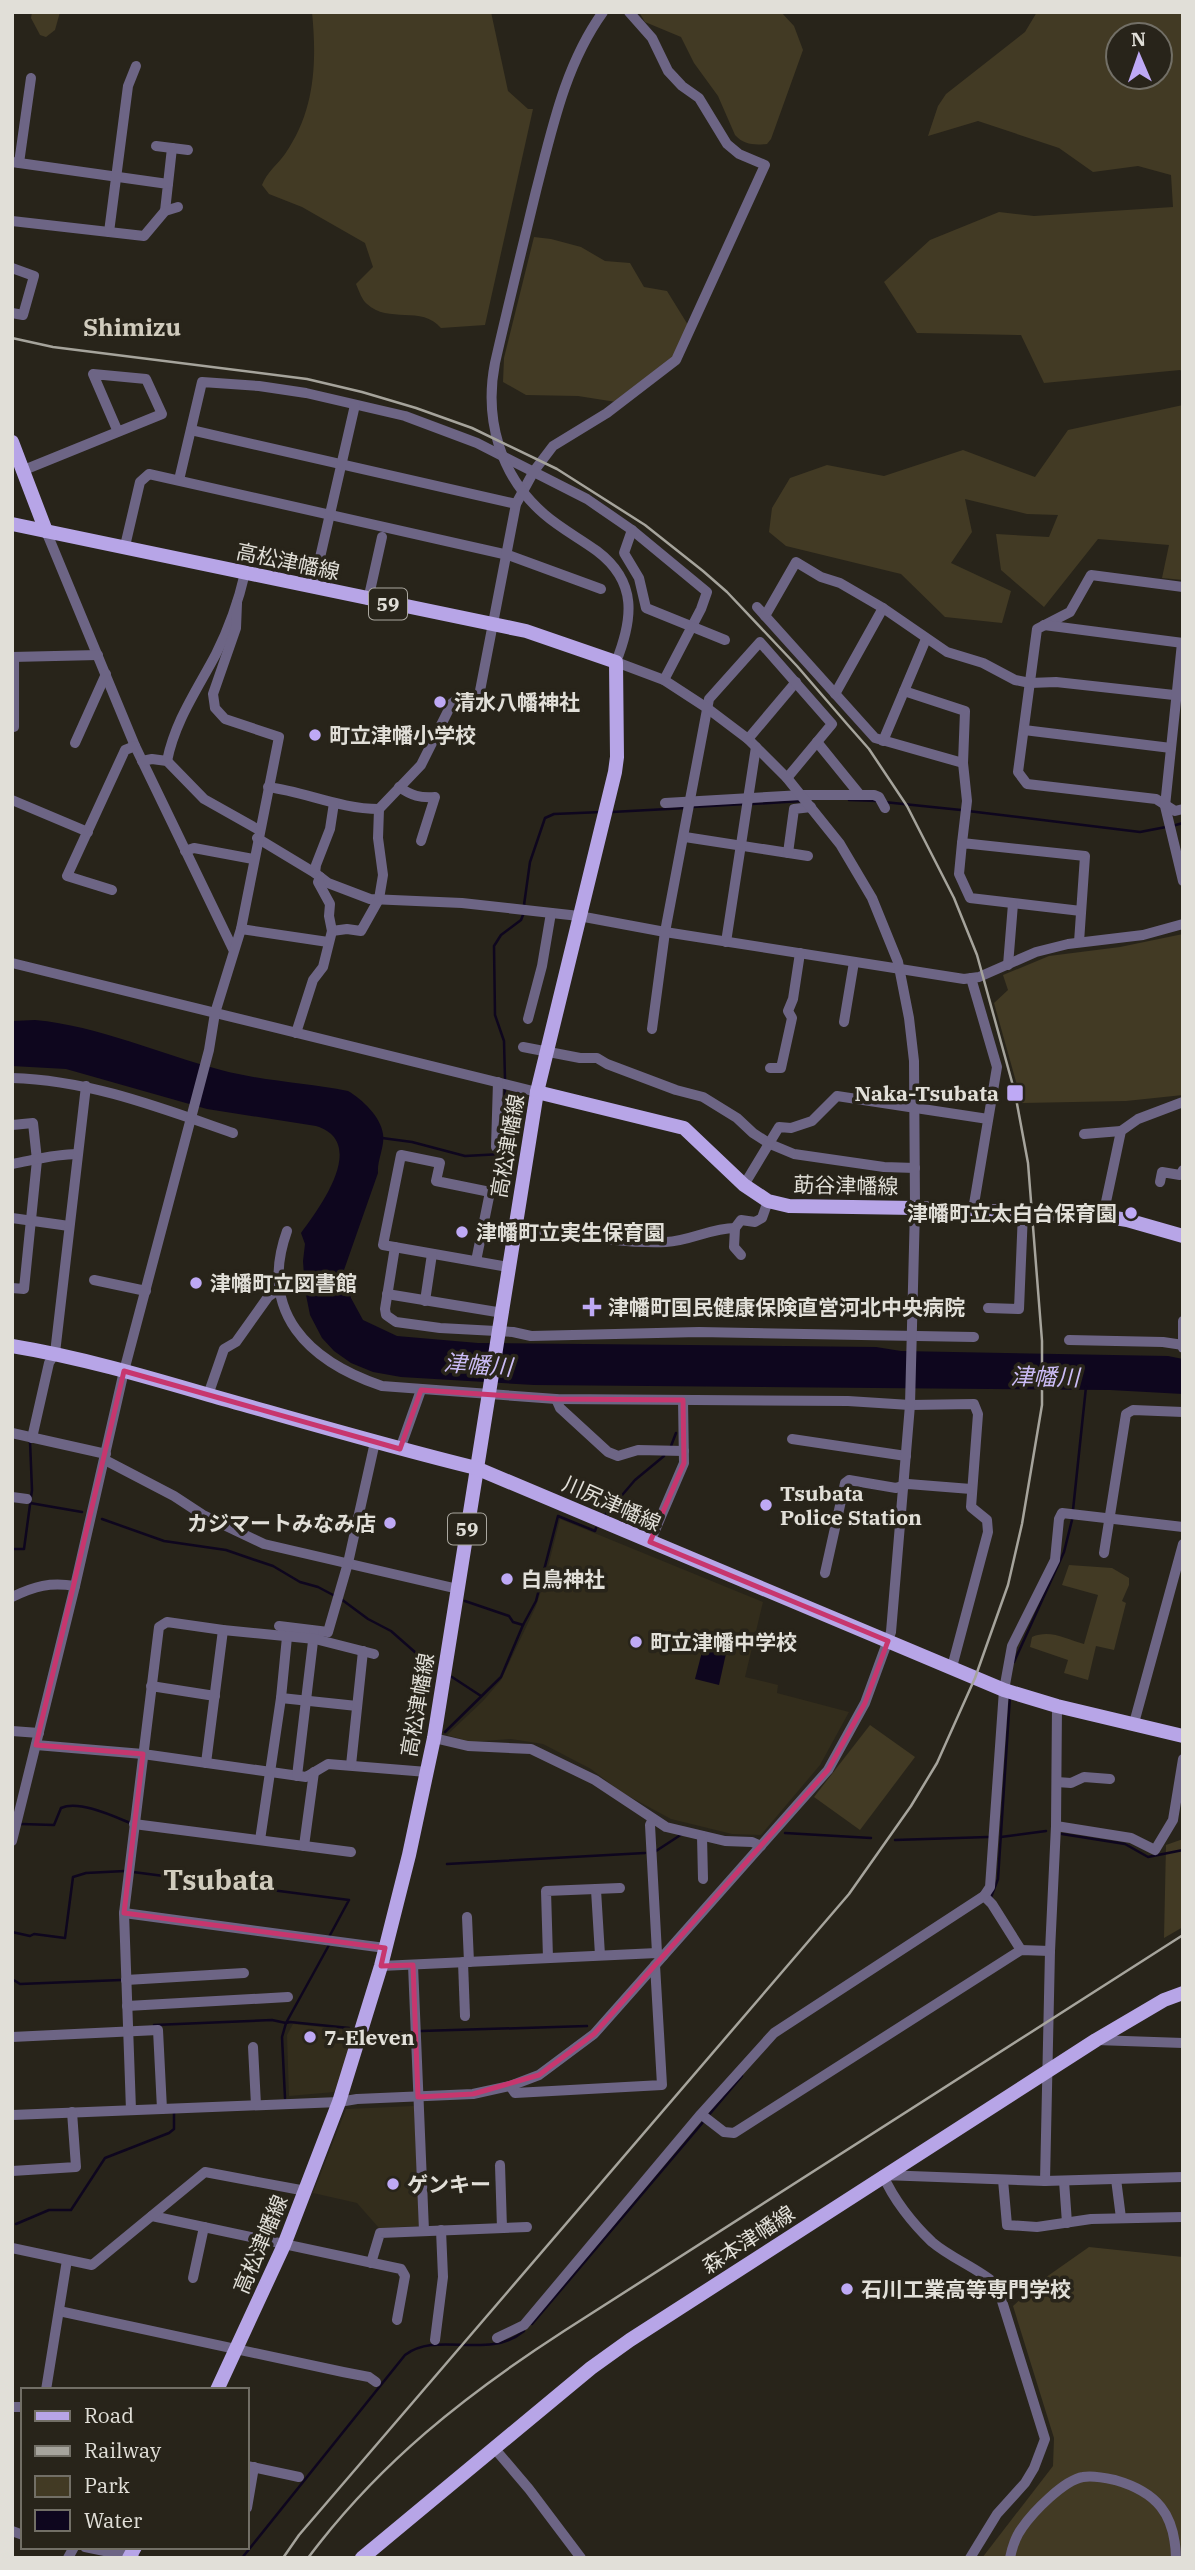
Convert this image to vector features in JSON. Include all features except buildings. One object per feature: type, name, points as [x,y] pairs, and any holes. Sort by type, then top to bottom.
[{"type":"main road","points":[[12,442],[46,531]]},
{"type":"main road","name":"高松津幡線","points":[[12,524],[526,631],[616,662],[617,757],[537,1092],[444,1673],[409,1856],[381,1966],[339,2102],[284,2245],[218,2388]]},
{"type":"main road","name":"莇谷津幡線","points":[[537,1092],[684,1128],[744,1185],[768,1201],[789,1206],[1103,1216],[1128,1220],[1183,1236]]},
{"type":"main road","name":"川尻津幡線","points":[[12,1346],[55,1353],[124,1371],[476,1468],[1010,1691],[1057,1706],[1183,1736]]},
{"type":"main road","name":"森本津幡線","points":[[362,2558],[591,2368],[630,2340],[1096,2040],[1164,2000],[1183,1993]]},
{"type":"street","points":[[12,2115],[473,2094],[510,2086],[540,2075],[594,2034],[655,1965],[660,1954],[828,1770],[865,1703],[888,1641],[906,1456],[915,1208],[913,1050],[900,971],[873,898],[840,844],[787,778],[752,743],[707,708],[664,680],[616,662],[628,630],[629,604],[627,592],[615,568],[606,558],[544,515],[532,503],[508,468],[493,427],[492,376],[554,120],[573,64],[586,36],[603,12]]},
{"type":"street","points":[[241,929],[330,937],[347,929],[362,931],[379,899],[383,875],[378,838],[379,809],[421,765],[452,702],[476,699],[478,696],[516,504],[534,471],[553,446],[607,413],[676,360],[765,165],[727,144],[699,98],[682,86],[668,71],[652,38],[629,12]]},
{"type":"street","points":[[109,232],[128,86],[135,66]]},
{"type":"street","points":[[31,78],[16,162],[168,184]]},
{"type":"street","points":[[156,146],[188,150]]},
{"type":"street","points":[[12,220],[145,236],[165,211],[172,148]]},
{"type":"street","points":[[165,211],[178,207]]},
{"type":"street","points":[[12,268],[34,276],[23,315],[12,313]]},
{"type":"street","points":[[24,470],[118,432],[162,414],[146,379],[93,374],[118,432]]},
{"type":"street","points":[[179,480],[202,382],[306,393],[405,416],[477,443],[587,499],[632,530],[707,592],[664,680]]},
{"type":"street","points":[[313,588],[355,405]]},
{"type":"street","points":[[191,430],[516,504]]},
{"type":"street","points":[[125,546],[140,482],[149,474],[508,555],[601,589]]},
{"type":"street","points":[[632,530],[624,553],[639,578],[646,608],[725,640]]},
{"type":"street","points":[[46,531],[135,746],[233,948]]},
{"type":"street","points":[[368,600],[382,537]]},
{"type":"street","points":[[765,616],[796,562],[883,608],[947,652],[983,663],[1015,680],[1180,696]]},
{"type":"street","points":[[167,761],[177,725],[217,652],[237,603],[245,573]]},
{"type":"street","points":[[1183,587],[1091,575],[1070,612],[1037,629],[1018,772],[1027,784],[1156,799],[1175,811],[1183,809]]},
{"type":"street","points":[[12,1841],[75,1586],[90,1513],[106,1457],[124,1371],[209,1050],[215,1013],[241,929],[279,737],[225,719],[218,714],[213,702],[215,686],[236,628],[237,603]]},
{"type":"street","points":[[757,607],[875,738],[963,763]]},
{"type":"street","points":[[835,694],[883,608]]},
{"type":"street","points":[[1044,625],[1182,643],[1180,696],[1165,806],[1183,881]]},
{"type":"street","points":[[883,741],[926,639]]},
{"type":"street","points":[[652,1029],[666,932],[709,699],[760,642],[832,724],[787,778]]},
{"type":"street","points":[[14,727],[13,657],[98,654]]},
{"type":"street","points":[[75,743],[106,674]]},
{"type":"street","points":[[726,942],[747,802],[752,743],[796,682]]},
{"type":"street","points":[[904,691],[965,711],[963,763],[966,810],[960,874],[970,898],[1082,911]]},
{"type":"street","points":[[1024,730],[1171,748]]},
{"type":"street","points":[[817,742],[860,795]]},
{"type":"street","points":[[112,890],[67,876],[125,750],[135,746]]},
{"type":"street","points":[[142,761],[167,761],[204,799],[328,883],[370,898],[441,901],[579,916],[900,971],[964,979],[1008,965],[1036,952],[1079,942],[1143,935],[1183,924]]},
{"type":"street","points":[[268,787],[334,803],[379,809]]},
{"type":"street","points":[[399,787],[410,795],[421,798],[435,797],[421,841]]},
{"type":"street","points":[[665,803],[691,805],[807,801],[874,795],[883,804]]},
{"type":"street","points":[[12,800],[88,832]]},
{"type":"street","points":[[788,853],[794,809],[807,801]]},
{"type":"street","points":[[296,1033],[313,980],[323,967],[330,937],[330,904],[317,882],[316,865],[330,829],[334,803]]},
{"type":"street","points":[[685,838],[808,856]]},
{"type":"street","points":[[962,843],[1085,856],[1079,942]]},
{"type":"street","points":[[185,851],[194,848],[253,859]]},
{"type":"street","points":[[1008,965],[1013,904]]},
{"type":"street","points":[[528,1019],[542,966],[551,913]]},
{"type":"street","points":[[770,1068],[781,1068],[792,1018],[788,1011],[793,999],[800,953]]},
{"type":"street","points":[[844,1022],[854,962]]},
{"type":"street","points":[[12,963],[537,1092]]},
{"type":"street","points":[[971,978],[997,1068],[972,1210]]},
{"type":"street","points":[[523,1047],[580,1058],[597,1058],[676,1090],[703,1097],[737,1118],[770,1144],[794,1154],[884,1167],[915,1168]]},
{"type":"street","points":[[12,1078],[86,1086],[233,1133]]},
{"type":"street","points":[[496,1147],[503,1083]]},
{"type":"street","points":[[32,1438],[49,1363],[55,1353],[86,1086]]},
{"type":"street","points":[[744,1185],[779,1127],[791,1128],[812,1121],[837,1096],[988,1119]]},
{"type":"street","points":[[1084,1135],[1121,1130],[1138,1119],[1183,1102]]},
{"type":"street","points":[[12,1125],[33,1123],[37,1160],[24,1289],[12,1288]]},
{"type":"street","points":[[1103,1216],[1121,1130]]},
{"type":"street","points":[[12,1164],[58,1154],[77,1154]]},
{"type":"street","points":[[476,1261],[490,1192],[436,1181],[440,1163],[401,1155],[383,1245],[508,1267]]},
{"type":"street","points":[[1160,1182],[1163,1172],[1180,1175],[1183,1170]]},
{"type":"street","points":[[741,1255],[734,1247],[735,1228],[741,1220],[755,1222],[762,1218],[768,1201]]},
{"type":"street","points":[[988,1308],[1019,1308],[1023,1212]]},
{"type":"street","points":[[12,1218],[69,1226]]},
{"type":"street","points":[[514,1226],[649,1243],[682,1241],[723,1228],[735,1228]]},
{"type":"street","points":[[287,1231],[279,1254],[278,1290],[298,1333],[332,1365],[355,1377],[382,1386],[421,1390],[489,1391],[556,1399],[974,1404],[978,1414],[971,1507],[987,1520],[988,1532],[952,1667]]},
{"type":"street","points":[[395,1247],[384,1309],[386,1315],[396,1322],[531,1336],[699,1332],[974,1337]]},
{"type":"street","points":[[425,1301],[432,1254]]},
{"type":"street","points":[[94,1280],[146,1291]]},
{"type":"street","points":[[208,1395],[224,1349],[236,1342],[268,1297],[278,1290]]},
{"type":"street","points":[[387,1294],[503,1313]]},
{"type":"street","points":[[742,1307],[877,1307],[912,1311]]},
{"type":"street","points":[[1069,1340],[1163,1342],[1183,1346],[1183,1321]]},
{"type":"street","points":[[400,1449],[421,1390]]},
{"type":"street","points":[[556,1399],[560,1408],[608,1452],[618,1456],[638,1450],[684,1451]]},
{"type":"street","points":[[650,1542],[684,1462],[682,1400]]},
{"type":"street","points":[[1104,1553],[1126,1414],[1133,1410],[1183,1412]]},
{"type":"street","points":[[12,1433],[106,1457],[203,1515],[264,1544],[458,1589]]},
{"type":"street","points":[[792,1439],[906,1456]]},
{"type":"street","points":[[131,2110],[124,1913],[159,1627],[167,1622],[287,1637],[328,1632],[348,1563],[375,1442]]},
{"type":"street","points":[[825,1573],[845,1483],[849,1480],[895,1488],[904,1485],[971,1489]]},
{"type":"street","points":[[12,1497],[27,1499]]},
{"type":"street","points":[[497,2338],[524,2325],[701,2114],[774,2033],[987,1899],[1010,1691],[1012,1646],[1055,1560],[1059,1520],[1069,1513],[1183,1527]]},
{"type":"street","points":[[1134,1723],[1183,1544]]},
{"type":"street","points":[[12,1597],[34,1586],[54,1583],[75,1586]]},
{"type":"street","points":[[279,1626],[369,1653],[357,1706],[351,1765]]},
{"type":"street","points":[[206,1763],[223,1630]]},
{"type":"street","points":[[297,1776],[315,1635]]},
{"type":"street","points":[[260,1840],[287,1637]]},
{"type":"street","points":[[151,1686],[215,1696]]},
{"type":"street","points":[[281,1698],[357,1706]]},
{"type":"street","points":[[1045,2181],[1057,1706]]},
{"type":"street","points":[[12,1731],[37,1739],[306,1777],[328,1764],[427,1772]]},
{"type":"street","points":[[433,1738],[468,1746],[531,1749],[595,1780],[666,1827],[725,1841],[752,1842],[761,1846]]},
{"type":"street","points":[[1056,1826],[1131,1838],[1154,1850],[1173,1820],[1183,1759]]},
{"type":"street","points":[[304,1846],[313,1772]]},
{"type":"street","points":[[1057,1782],[1071,1783],[1084,1777],[1110,1779]]},
{"type":"street","points":[[12,1789],[26,1790]]},
{"type":"street","points":[[653,1819],[650,1825],[660,1954]]},
{"type":"street","points":[[134,1824],[351,1852]]},
{"type":"street","points":[[702,1836],[703,1879]]},
{"type":"street","points":[[548,1958],[546,1891],[620,1888]]},
{"type":"street","points":[[596,1890],[600,1955]]},
{"type":"street","points":[[987,1899],[1021,1950]]},
{"type":"street","points":[[124,1913],[385,1948]]},
{"type":"street","points":[[465,2016],[467,1917]]},
{"type":"street","points":[[706,2118],[724,2132],[734,2133],[1021,1950],[1050,1951]]},
{"type":"street","points":[[381,1966],[660,1954]]},
{"type":"street","points":[[413,1965],[424,2231]]},
{"type":"street","points":[[510,2086],[516,2093],[663,2085],[655,1965]]},
{"type":"street","points":[[126,1980],[244,1973]]},
{"type":"street","points":[[127,2006],[288,1997]]},
{"type":"street","points":[[12,2037],[158,2029],[162,2109]]},
{"type":"street","points":[[1096,2040],[1183,2043]]},
{"type":"street","points":[[253,2046],[256,2105]]},
{"type":"street","points":[[12,2171],[76,2167],[72,2112]]},
{"type":"street","points":[[500,2165],[502,2228]]},
{"type":"street","points":[[12,2248],[92,2265],[205,2172],[306,2191]]},
{"type":"street","points":[[970,2558],[997,2514],[1025,2483],[1034,2468],[1044,2444],[1043,2431],[997,2285],[986,2275],[933,2242],[890,2193],[883,2175],[1045,2181],[1183,2177]]},
{"type":"street","points":[[1116,2179],[1121,2218]]},
{"type":"street","points":[[1003,2180],[1007,2225],[1037,2227],[1091,2219],[1183,2217]]},
{"type":"street","points":[[1064,2180],[1066,2223]]},
{"type":"street","points":[[152,2216],[401,2269],[405,2276],[397,2320]]},
{"type":"street","points":[[192,2278],[204,2227]]},
{"type":"street","points":[[371,2263],[380,2233],[527,2227]]},
{"type":"street","points":[[435,2340],[443,2277],[441,2230]]},
{"type":"street","points":[[46,2388],[67,2260]]},
{"type":"street","points":[[59,2311],[369,2377],[376,2382]]},
{"type":"street","points":[[495,2449],[581,2558]]},
{"type":"street","points":[[248,2498],[251,2467],[299,2477]]},
{"type":"street","points":[[1010,2558],[1020,2529],[1069,2482],[1085,2476],[1107,2478],[1126,2484],[1148,2493],[1159,2502],[1175,2540],[1176,2558]]},
{"type":"street","points":[[97,2549],[133,2555]]},
{"type":"highlighted area","points":[[124,1371],[400,1449],[421,1390],[556,1399],[683,1400],[684,1463],[650,1542],[888,1641],[865,1703],[828,1770],[594,2034],[539,2075],[473,2094],[418,2097],[413,1965],[381,1966],[385,1948],[124,1913],[143,1754],[36,1745]]},
{"type":"shaded area","name":"町立津幡中学校","points":[[560,1519],[763,1602],[745,1677],[778,1685],[777,1693],[849,1712],[820,1765],[761,1835],[732,1834],[671,1819],[621,1792],[591,1769],[543,1744],[511,1739],[471,1742],[447,1735],[501,1680],[536,1606]]},
{"type":"shaded area","points":[[293,2024],[357,2031],[338,2089],[334,2092],[289,2096],[287,2035]]},
{"type":"shaded area","points":[[414,2106],[419,2226],[379,2228],[357,2203],[313,2193],[346,2109]]},
{"type":"green space","points":[[32,12],[60,12],[55,30],[46,37],[40,35],[31,18]]},
{"type":"green space","points":[[312,12],[491,12],[508,91],[528,109],[533,109],[485,325],[441,328],[424,317],[375,310],[364,300],[356,284],[373,267],[365,243],[302,207],[269,194],[262,185],[295,138],[308,104],[314,68]]},
{"type":"green space","points":[[639,12],[781,12],[794,26],[803,50],[767,144],[750,144],[735,135],[718,96],[694,63],[681,37],[645,22]]},
{"type":"green space","points":[[1037,12],[1183,12],[1183,372],[1180,370],[1044,383],[1021,335],[917,333],[884,282],[930,240],[999,212],[1034,216],[1173,207],[1171,175],[1138,166],[1093,172],[1059,148],[978,121],[928,136],[938,106],[946,94],[1025,32]]},
{"type":"green space","points":[[534,237],[581,247],[605,261],[630,263],[644,287],[667,291],[688,325],[673,359],[616,402],[578,396],[526,395],[503,382],[504,358]]},
{"type":"green space","points":[[1183,405],[1183,580],[1162,578],[1169,545],[1098,539],[1044,607],[1001,570],[996,534],[1049,537],[1058,515],[1027,514],[965,499],[972,532],[951,563],[1011,591],[1002,623],[945,617],[901,574],[786,546],[769,532],[772,508],[790,478],[827,465],[884,476],[963,450],[1035,477],[1068,430]]},
{"type":"green space","points":[[1183,934],[1183,1095],[1126,1101],[1022,1103],[994,1003],[1008,990],[1003,975],[1049,956],[1120,947]]},
{"type":"green space","points":[[1069,1565],[1112,1568],[1129,1578],[1122,1601],[1126,1603],[1114,1650],[1096,1646],[1088,1680],[1064,1673],[1068,1660],[1030,1647],[1032,1637],[1045,1634],[1084,1644],[1098,1595],[1062,1585]]},
{"type":"green space","points":[[870,1725],[915,1757],[860,1830],[814,1797]]},
{"type":"green space","points":[[1183,1839],[1183,1927],[1164,1938],[1166,1845]]},
{"type":"green space","points":[[1089,2247],[1183,2257],[1183,2558],[982,2558],[1053,2466],[1054,2438],[1013,2306],[1042,2280]]},
{"type":"water","name":"津幡川","points":[[35,1020],[106,1034],[237,1074],[348,1091],[359,1099],[379,1121],[383,1144],[378,1173],[344,1270],[351,1298],[363,1320],[397,1336],[478,1343],[876,1347],[901,1351],[1168,1356],[1183,1359],[1183,1394],[1110,1390],[534,1385],[401,1377],[373,1372],[351,1363],[322,1338],[310,1315],[305,1290],[305,1244],[301,1233],[336,1175],[338,1146],[331,1134],[316,1126],[207,1109],[66,1069],[12,1066],[12,1021]]},
{"type":"water","points":[[704,1644],[727,1649],[719,1685],[695,1679]]},
{"type":"waterway","points":[[849,800],[878,801]]},
{"type":"waterway","points":[[752,804],[801,801]]},
{"type":"waterway","points":[[884,802],[961,810]]},
{"type":"waterway","points":[[692,807],[745,804]]},
{"type":"waterway","points":[[612,812],[686,808]]},
{"type":"waterway","points":[[968,811],[1140,832],[1166,827]]},
{"type":"waterway","points":[[524,905],[530,862],[545,818],[554,814],[602,812]]},
{"type":"waterway","points":[[1172,826],[1183,823]]},
{"type":"waterway","points":[[505,1079],[504,1041],[495,1015],[494,946],[501,935],[521,920],[523,915]]},
{"type":"waterway","points":[[382,1138],[412,1142],[465,1156],[502,1154],[505,1089]]},
{"type":"waterway","name":"津幡川","points":[[1073,1510],[1086,1387]]},
{"type":"waterway","points":[[671,1446],[676,1433]]},
{"type":"waterway","points":[[12,1549],[24,1549],[32,1490],[30,1441]]},
{"type":"waterway","points":[[605,1515],[635,1480],[664,1456]]},
{"type":"waterway","points":[[30,1503],[82,1512]]},
{"type":"waterway","points":[[465,1601],[509,1616],[513,1622],[523,1625],[536,1601],[558,1516],[595,1531],[596,1528]]},
{"type":"waterway","points":[[1014,1662],[1064,1552],[1073,1516]]},
{"type":"waterway","points":[[102,1519],[164,1541],[226,1550],[273,1566],[300,1582],[335,1596]]},
{"type":"waterway","points":[[341,1599],[368,1619],[391,1631],[433,1668]]},
{"type":"waterway","points":[[445,1732],[501,1677],[523,1625]]},
{"type":"waterway","points":[[452,1677],[481,1696]]},
{"type":"waterway","points":[[991,1897],[998,1879],[1010,1696]]},
{"type":"waterway","points":[[21,1824],[54,1825],[61,1808],[68,1806],[96,1810],[130,1823]]},
{"type":"waterway","points":[[1001,1837],[1046,1831]]},
{"type":"waterway","points":[[785,1833],[871,1838]]},
{"type":"waterway","points":[[656,1851],[682,1834]]},
{"type":"waterway","points":[[1062,1834],[1125,1844],[1148,1857],[1183,1850]]},
{"type":"waterway","points":[[895,1840],[988,1837]]},
{"type":"waterway","points":[[447,1864],[645,1853]]},
{"type":"waterway","points":[[12,1932],[65,1938],[73,1877],[86,1873],[125,1871]]},
{"type":"waterway","points":[[133,1872],[349,1900],[329,1937]]},
{"type":"waterway","points":[[285,2098],[282,2037],[286,2023],[329,1945]]},
{"type":"waterway","points":[[12,1979],[20,1984],[121,1980]]},
{"type":"waterway","points":[[154,2025],[272,2020],[349,2028]]},
{"type":"waterway","points":[[421,2031],[587,2026]]},
{"type":"waterway","points":[[368,2034],[407,2032]]},
{"type":"waterway","points":[[708,2116],[742,2076]]},
{"type":"waterway","points":[[16,2224],[49,2210],[71,2210],[105,2158],[169,2133],[174,2129],[174,2113]]},
{"type":"waterway","points":[[532,2324],[704,2121]]},
{"type":"waterway","points":[[242,2558],[405,2355],[432,2345],[495,2344],[510,2340],[524,2331]]},
{"type":"railway","points":[[12,338],[53,347],[307,379],[416,408],[472,428],[557,469],[645,525],[703,571],[727,592],[797,666],[869,749],[907,806],[954,898],[977,955],[1015,1093],[1028,1163],[1042,1341],[1042,1405],[1022,1524],[1008,1585],[975,1678],[937,1763],[911,1806],[849,1894],[299,2535],[283,2558]]},
{"type":"railway","points":[[308,2558],[364,2491],[394,2461],[458,2406],[527,2355],[1183,1935]]},
{"type":"place","name":"清水八幡神社","points":[[440,702]]},
{"type":"place","name":"町立津幡小学校","points":[[315,735]]},
{"type":"place","name":"Naka-Tsubata","points":[[1015,1093]]},
{"type":"place","name":"津幡町立太白台保育園","points":[[1131,1213]]},
{"type":"place","name":"津幡町立実生保育園","points":[[462,1232]]},
{"type":"place","name":"津幡町立図書館","points":[[196,1283]]},
{"type":"place","name":"津幡町国民健康保険直営河北中央病院","points":[[592,1307]]},
{"type":"place","name":"Tsubata Police Station","points":[[766,1505]]},
{"type":"place","name":"カジマートみなみ店","points":[[390,1523]]},
{"type":"place","name":"白鳥神社","points":[[507,1579]]},
{"type":"place","name":"町立津幡中学校","points":[[636,1642]]},
{"type":"place","name":"7-Eleven","points":[[310,2037]]},
{"type":"place","name":"ゲンキー","points":[[393,2184]]},
{"type":"place","name":"石川工業高等専門学校","points":[[847,2289]]},
{"type":"district","name":"Shimizu","points":[[132,327]]},
{"type":"district","name":"Tsubata","points":[[219,1879]]}]
